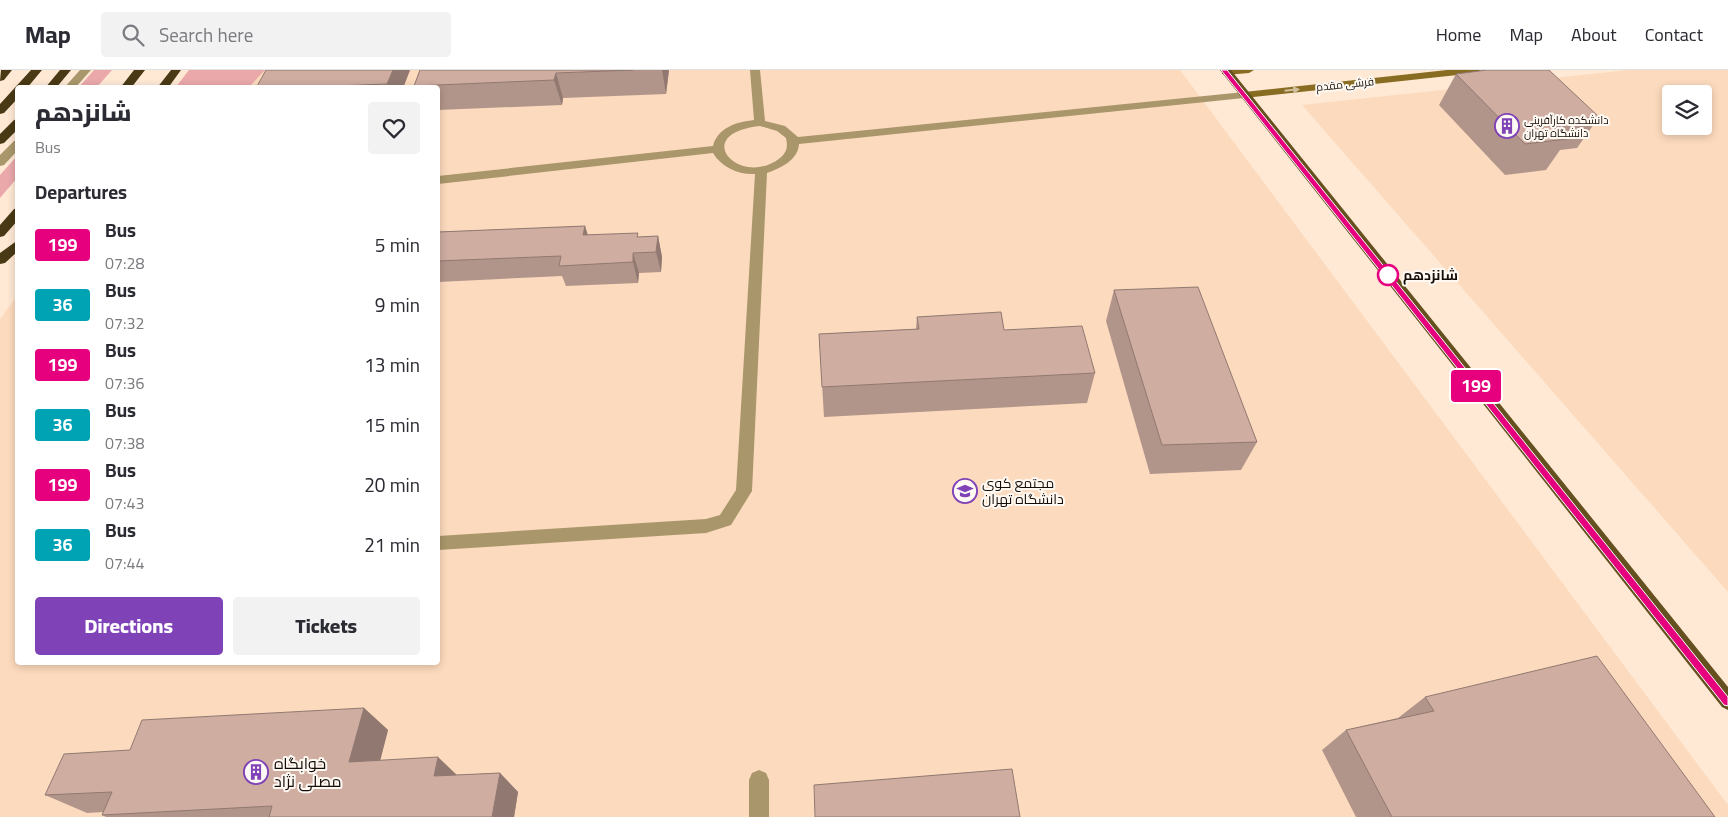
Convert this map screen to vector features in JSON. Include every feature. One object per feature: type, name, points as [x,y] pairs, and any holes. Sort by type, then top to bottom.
[{"type":"highway","points":[[0,78],[7,70]]},
{"type":"highway","points":[[24,85],[37,70]]},
{"type":"highway","points":[[53,85],[66,70]]},
{"type":"highway","points":[[128,85],[140,70]]},
{"type":"highway","points":[[164,85],[176,70]]},
{"type":"highway","points":[[0,111],[15,94]]},
{"type":"highway","points":[[0,141],[15,125]]},
{"type":"highway","points":[[0,233],[15,216]]},
{"type":"highway","points":[[0,260],[15,247]]},
{"type":"main road","points":[[1225,71],[1728,701]]},
{"type":"street","points":[[1225,71],[1249,70]]},
{"type":"street","name":"فرشی مقدم","points":[[1244,95],[1476,70]]},
{"type":"lane","points":[[72,85],[86,70]]},
{"type":"lane","points":[[755,70],[760,123]]},
{"type":"lane","points":[[794,141],[1244,95]]},
{"type":"lane","points":[[760,123],[782,128],[790,134],[794,141],[791,156],[773,167],[761,170],[736,168],[719,157],[716,149],[725,133],[735,128],[760,123]]},
{"type":"lane","points":[[0,162],[15,147]]},
{"type":"lane","points":[[440,180],[716,149]]},
{"type":"lane","points":[[440,543],[706,526],[725,520],[736,507],[744,491],[761,170]]},
{"type":"lane","points":[[759,780],[759,817]]},
{"type":"shaded area","points":[[94,70],[112,70],[99,85],[81,85]]},
{"type":"shaded area","name":"مجتمع کوی دانشگاه تهران","points":[[189,70],[1180,70],[1728,805],[1728,817],[0,817],[0,319],[15,299],[15,665],[440,665],[440,85],[178,85]]},
{"type":"shaded area","points":[[189,70],[265,70],[251,85],[178,85]]},
{"type":"shaded area","points":[[1628,70],[1728,70],[1728,592],[1302,105]]},
{"type":"shaded area","points":[[15,158],[15,180],[0,198],[0,175]]},
{"type":"building","points":[[266,70],[393,70],[387,84],[258,85]]},
{"type":"building","points":[[420,70],[633,70],[556,73],[554,80],[414,85]]},
{"type":"building","points":[[1487,70],[1549,70],[1599,117],[1552,122],[1567,139],[1525,144],[1456,74]]},
{"type":"building","points":[[585,226],[583,235],[638,233],[637,237],[658,236],[656,252],[633,253],[633,262],[559,266],[561,256],[440,261],[440,232]]},
{"type":"building","points":[[1198,287],[1257,442],[1162,445],[1114,290]]},
{"type":"building","points":[[1001,312],[1004,330],[1082,326],[1095,373],[822,387],[819,334],[919,329],[917,317]]},
{"type":"building","points":[[1597,656],[1715,817],[1392,817],[1346,730],[1434,711],[1425,697]]},
{"type":"building","name":"خوابگاه مصلی نژاد","points":[[364,708],[349,762],[438,757],[434,776],[500,773],[492,817],[269,817],[272,806],[102,815],[112,792],[45,795],[64,754],[130,750],[142,720]]},
{"type":"building","points":[[1012,769],[1020,817],[815,817],[814,785]]},
{"type":"bus line","name":"199","points":[[1225,70],[1728,701]]},
{"type":"place","name":"دانشکده کارآفرینی دانشگاه تهران","points":[[1507,126]]},
{"type":"place","name":"شانزدهم","points":[[1388,275]]},
{"type":"place","name":"مجتمع کوی دانشگاه تهران","points":[[965,491]]},
{"type":"place","name":"خوابگاه مصلی نژاد","points":[[256,772]]}]
